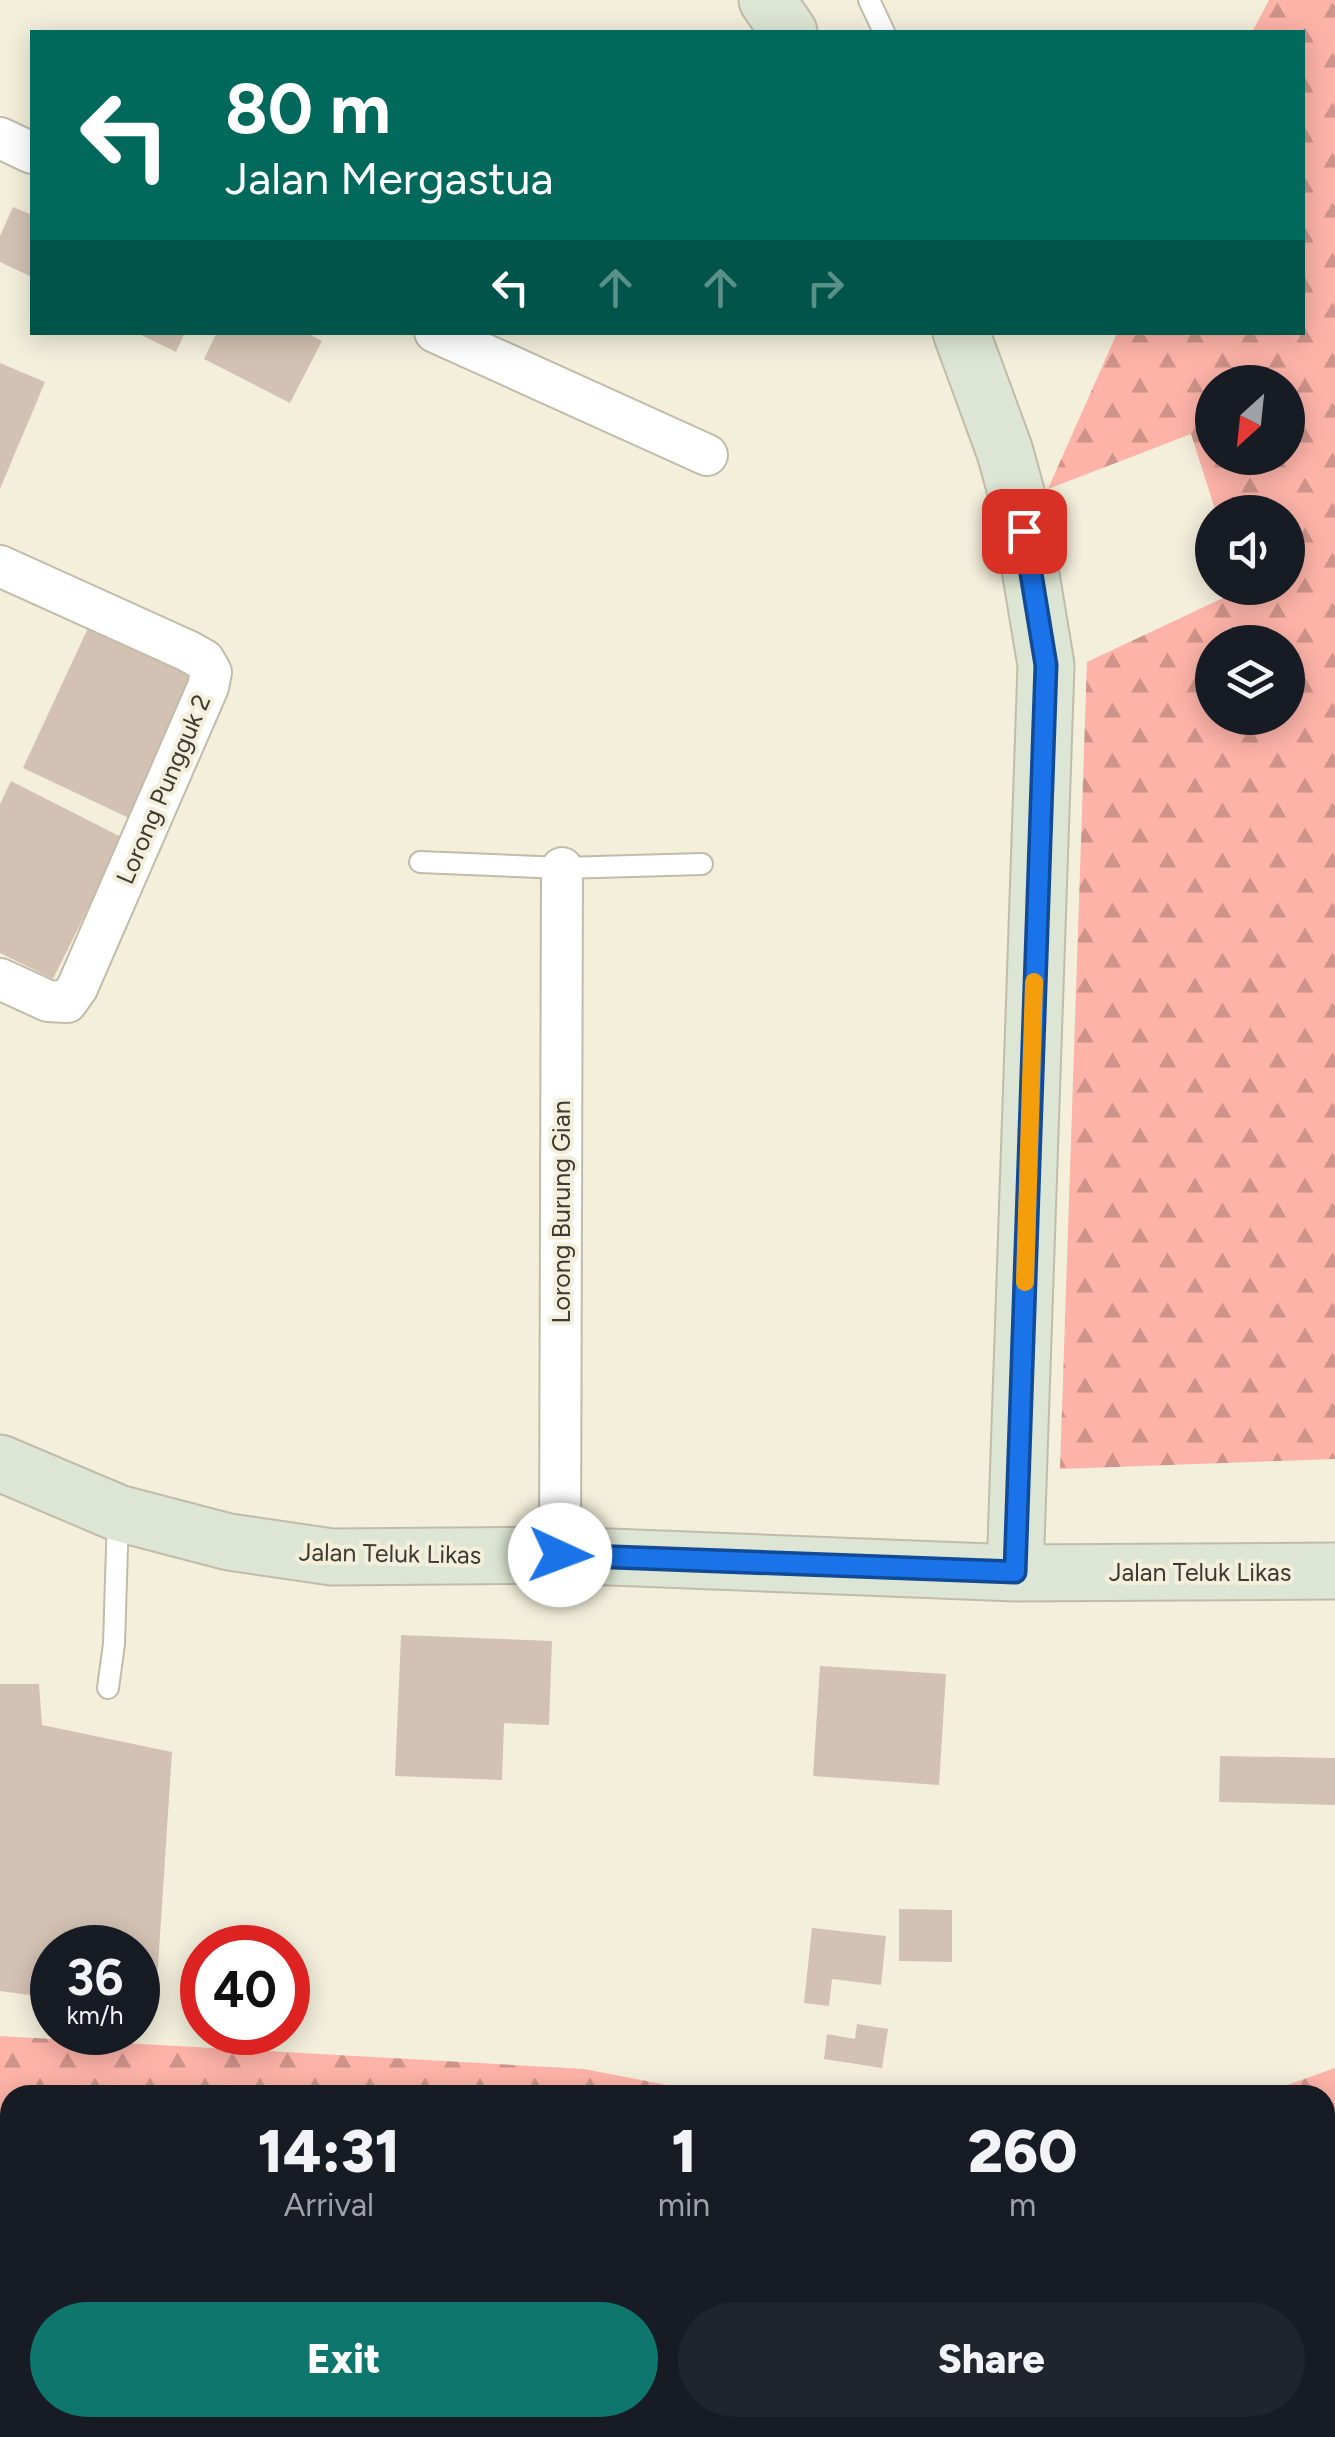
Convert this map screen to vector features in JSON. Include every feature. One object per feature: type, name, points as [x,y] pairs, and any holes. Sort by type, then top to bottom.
[{"type":"street","points":[[768,0],[789,30]]},
{"type":"street","points":[[0,138],[30,152]]},
{"type":"street","points":[[442,335],[707,455]]},
{"type":"street","points":[[962,335],[1020,504],[1046,665],[1015,1572]]},
{"type":"street","name":"Lorong Pungguk 2","points":[[0,566],[188,651],[204,660],[212,672],[77,988],[66,1002],[48,1002],[0,980]]},
{"type":"street","name":"Lorong Burung Gian","points":[[560,1555],[562,868]]},
{"type":"street","name":"Jalan Teluk Likas","points":[[0,1463],[118,1512],[230,1542],[332,1557],[560,1555],[1015,1572],[1335,1571]]},
{"type":"lane","points":[[869,0],[883,30]]},
{"type":"lane","points":[[420,862],[562,868],[702,864]]},
{"type":"lane","points":[[108,1688],[114,1644],[118,1512]]},
{"type":"green space","points":[[1269,0],[1335,0],[1335,1459],[1060,1469],[1087,662],[1208,605],[1305,605],[1305,495],[1211,495],[1204,475],[1305,475],[1305,365],[1195,365],[1195,446],[1191,434],[1048,489],[1116,335],[1305,335],[1305,30],[1253,30]]},
{"type":"green space","points":[[0,2036],[30,2038],[30,2055],[160,2055],[160,2045],[180,2046],[180,2055],[310,2054],[584,2069],[667,2085],[0,2085]]},
{"type":"green space","points":[[1335,2068],[1335,2085],[1287,2085]]},
{"type":"building","points":[[13,207],[30,214],[30,276],[0,262],[0,236]]},
{"type":"building","points":[[141,335],[184,335],[176,352]]},
{"type":"building","points":[[216,335],[311,335],[322,341],[290,403],[204,359]]},
{"type":"building","points":[[0,363],[45,382],[0,489]]},
{"type":"building","points":[[88,628],[196,678],[131,819],[23,768]]},
{"type":"building","points":[[11,781],[123,838],[53,979],[0,953],[0,804]]},
{"type":"building","points":[[401,1635],[552,1641],[549,1725],[504,1723],[502,1780],[395,1776]]},
{"type":"building","points":[[820,1666],[946,1674],[939,1785],[813,1776]]},
{"type":"building","points":[[0,1684],[39,1684],[42,1725],[172,1752],[160,1936],[160,1925],[30,1925],[30,1995],[0,1991]]},
{"type":"building","points":[[1220,1756],[1335,1758],[1335,1805],[1219,1802]]},
{"type":"building","points":[[899,1909],[952,1910],[952,1962],[899,1961]]},
{"type":"building","points":[[812,1928],[886,1936],[881,1985],[832,1979],[829,2006],[804,2003]]},
{"type":"building","points":[[857,2024],[888,2029],[882,2068],[824,2059],[827,2034],[855,2039]]},
{"type":"slow traffic","points":[[1025,1282],[1034,982]]},
{"type":"route","points":[[560,1555],[1015,1572],[1046,665],[1024,531]]}]
